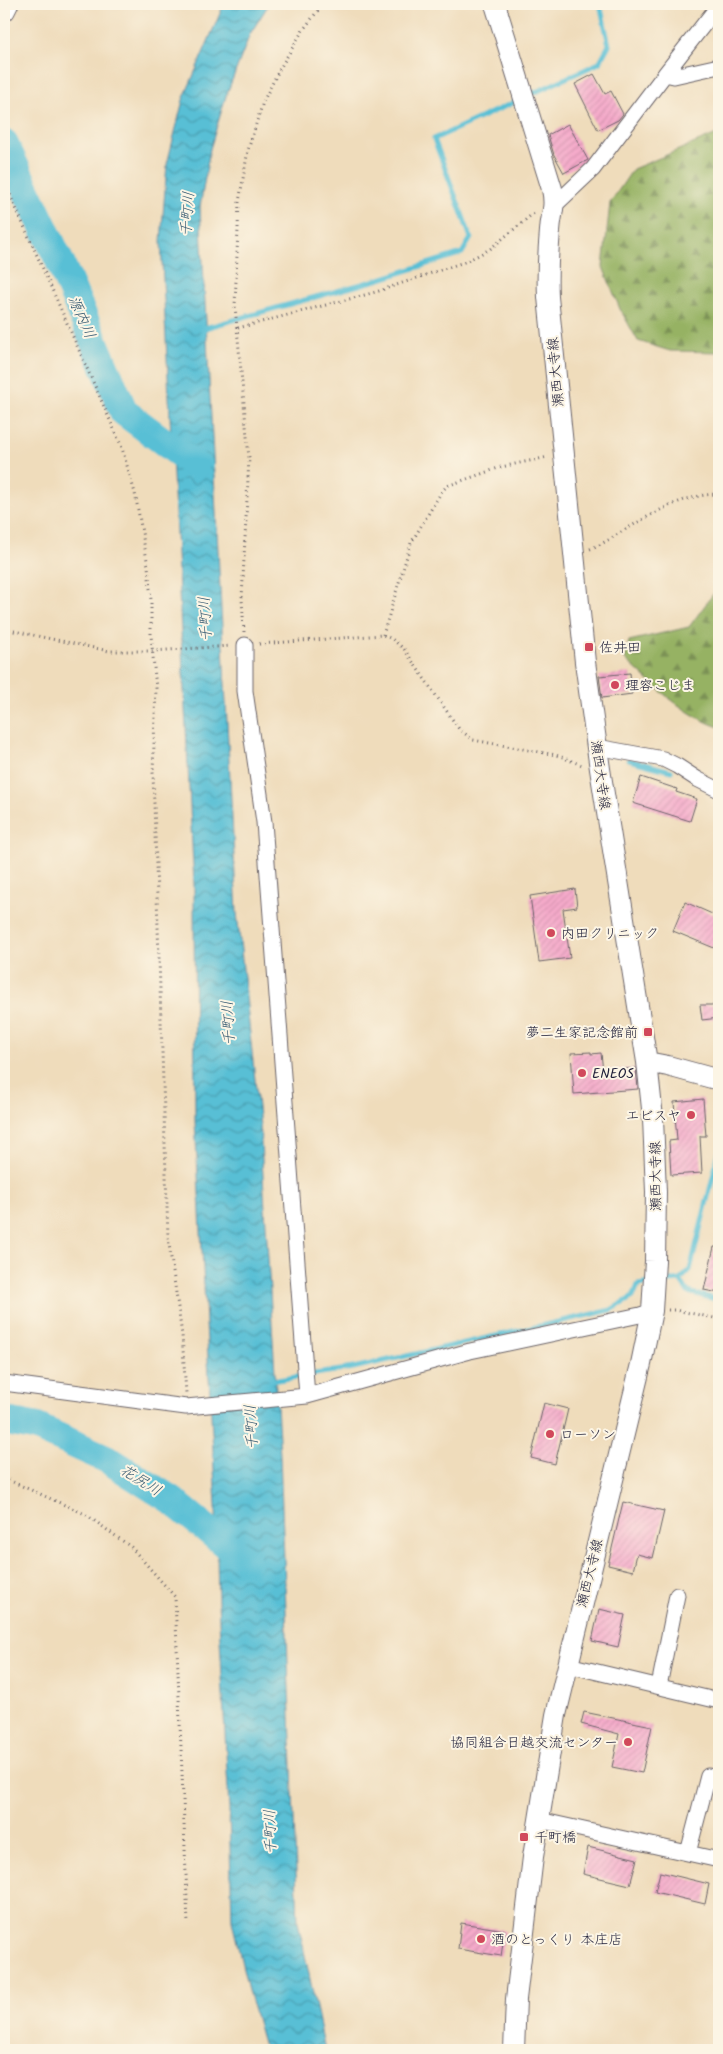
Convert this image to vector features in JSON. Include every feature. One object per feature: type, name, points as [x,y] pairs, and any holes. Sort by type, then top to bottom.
[{"type":"main road","points":[[4,10],[7,4]]},
{"type":"main road","name":"瀬西大寺線","points":[[494,4],[552,188],[555,205],[550,228],[547,279],[573,555],[600,769],[647,1062],[653,1118],[656,1182],[653,1305],[639,1372],[556,1714],[532,1857],[516,1999],[515,2050]]},
{"type":"main road","points":[[647,1062],[719,1080]]},
{"type":"street","points":[[555,205],[593,169],[719,5]]},
{"type":"street","points":[[665,74],[674,76],[719,66]]},
{"type":"street","points":[[243,645],[246,691],[264,822],[307,1396]]},
{"type":"street","points":[[597,746],[663,759],[697,780],[719,790]]},
{"type":"street","points":[[4,1383],[192,1407],[285,1399],[307,1396],[470,1351],[640,1315],[653,1305]]},
{"type":"street","points":[[658,1686],[677,1595]]},
{"type":"street","points":[[568,1665],[719,1701]]},
{"type":"street","points":[[688,1853],[708,1776],[719,1779]]},
{"type":"street","points":[[539,1820],[719,1860]]},
{"type":"path","points":[[243,645],[242,599],[248,458],[235,306],[239,202],[248,150],[263,102],[279,70],[303,30],[323,4]]},
{"type":"path","points":[[4,181],[121,445],[135,494],[148,566],[152,651],[156,688],[153,772],[168,1237],[192,1407]]},
{"type":"path","points":[[238,326],[376,292],[466,260],[490,249],[536,211],[555,205]]},
{"type":"path","points":[[382,635],[402,567],[412,543],[430,509],[447,486],[501,467],[563,455]]},
{"type":"path","points":[[573,555],[600,545],[665,508],[686,500],[719,494]]},
{"type":"path","points":[[4,629],[109,651],[152,651],[382,635],[392,639],[404,649],[459,729],[473,740],[556,756],[590,768],[600,769]]},
{"type":"path","points":[[653,1305],[719,1319]]},
{"type":"path","points":[[4,1478],[85,1514],[131,1547],[175,1597],[188,1924]]},
{"type":"green space","points":[[719,133],[719,352],[670,351],[638,341],[620,309],[603,267],[610,203],[633,169]]},
{"type":"green space","points":[[719,586],[719,727],[706,722],[681,707],[625,659],[629,641],[689,627]]},
{"type":"water","name":"千町川","points":[[224,4],[269,4],[250,34],[226,96],[210,149],[200,207],[237,913],[260,1126],[280,1455],[298,1922],[325,2050],[265,2050],[248,1990],[232,1921],[229,1809],[218,1601],[216,1506],[195,1121],[194,884],[161,241],[167,164],[183,100]]},
{"type":"building","points":[[594,74],[605,94],[611,91],[623,114],[618,120],[598,130],[575,84]]},
{"type":"building","points":[[568,124],[588,160],[564,173],[554,155],[548,135]]},
{"type":"building","name":"理容こじま","points":[[630,673],[632,694],[602,698],[599,676]]},
{"type":"building","points":[[641,777],[677,789],[676,792],[697,799],[690,821],[633,803]]},
{"type":"building","name":"内田クリニック","points":[[575,889],[577,907],[563,909],[570,958],[539,962],[530,896]]},
{"type":"building","points":[[685,902],[719,917],[719,950],[673,931]]},
{"type":"building","points":[[700,1005],[719,1005],[719,1018],[702,1020]]},
{"type":"building","points":[[591,1052],[591,1054],[601,1053],[603,1071],[636,1068],[638,1089],[574,1094],[571,1053]]},
{"type":"building","points":[[703,1099],[706,1136],[700,1136],[702,1173],[671,1175],[669,1141],[677,1140],[674,1102]]},
{"type":"building","points":[[714,1247],[719,1247],[719,1293],[704,1290]]},
{"type":"building","name":"ローソン","points":[[544,1403],[568,1409],[555,1464],[531,1458]]},
{"type":"building","points":[[623,1502],[664,1511],[653,1558],[637,1554],[633,1571],[608,1565]]},
{"type":"building","points":[[599,1609],[625,1615],[618,1647],[592,1641]]},
{"type":"building","points":[[584,1712],[652,1726],[642,1773],[612,1767],[619,1734],[581,1724]]},
{"type":"building","points":[[588,1847],[637,1859],[630,1885],[583,1874]]},
{"type":"building","points":[[660,1872],[709,1884],[705,1904],[655,1892]]},
{"type":"building","name":"酒のとっくり 本庄店","points":[[461,1923],[505,1930],[501,1956],[458,1949]]},
{"type":"waterway","points":[[527,96],[599,63],[609,45],[600,4]]},
{"type":"waterway","points":[[201,329],[380,279],[462,253],[471,238],[434,139],[519,100]]},
{"type":"waterway","name":"源内川","points":[[4,143],[60,262],[124,412],[195,465]]},
{"type":"waterway","points":[[629,760],[671,771]]},
{"type":"waterway","points":[[659,1282],[680,1280],[690,1270],[719,1152]]},
{"type":"waterway","points":[[680,1280],[688,1292],[719,1300]]},
{"type":"waterway","points":[[271,1381],[353,1368],[611,1310],[633,1297],[638,1285],[650,1283]]},
{"type":"waterway","name":"花尻川","points":[[4,1421],[36,1427],[107,1459],[170,1499],[247,1562]]},
{"type":"place","name":"佐井田","points":[[589,647]]},
{"type":"place","name":"理容こじま","points":[[615,685]]},
{"type":"place","name":"内田クリニック","points":[[551,933]]},
{"type":"place","name":"夢二生家記念館前","points":[[648,1032]]},
{"type":"place","name":"ENEOS","points":[[582,1073]]},
{"type":"place","name":"エビスヤ","points":[[691,1115]]},
{"type":"place","name":"ローソン","points":[[550,1434]]},
{"type":"place","name":"協同組合日越交流センター","points":[[628,1742]]},
{"type":"place","name":"千町橋","points":[[524,1837]]},
{"type":"place","name":"酒のとっくり 本庄店","points":[[481,1939]]}]
